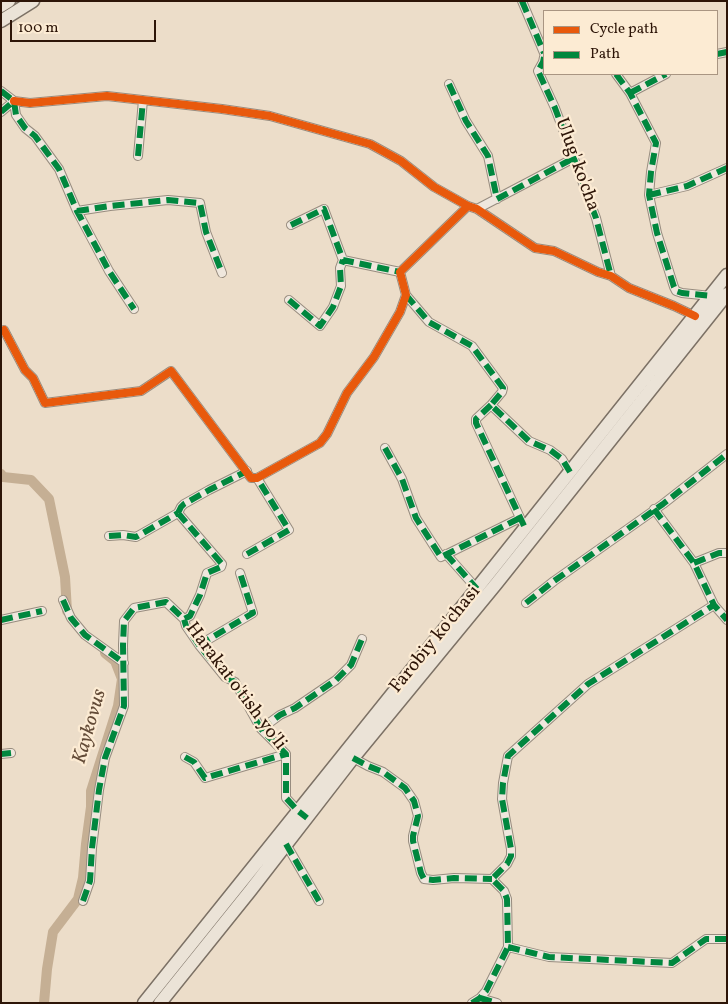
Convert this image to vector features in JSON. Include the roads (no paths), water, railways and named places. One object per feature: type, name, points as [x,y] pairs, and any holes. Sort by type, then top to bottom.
[{"type":"main road","points":[[1,6],[9,1]]},
{"type":"main road","points":[[1,21],[33,1]]},
{"type":"main road","name":"Farobiy ko'chasi","points":[[144,1003],[302,814],[477,589],[523,523],[570,472],[727,275]]},
{"type":"main road","name":"Farobiy ko'chasi","points":[[160,1003],[286,844],[302,814],[353,758],[496,584],[727,294]]},
{"type":"street","points":[[522,1],[543,51]]},
{"type":"street","name":"Ulug' ko'cha","points":[[543,62],[538,71],[555,108],[596,218],[612,276]]},
{"type":"street","points":[[617,75],[630,93],[656,143],[649,195],[657,234],[676,292],[712,296]]},
{"type":"street","points":[[630,93],[664,75]]},
{"type":"street","points":[[449,84],[466,121],[488,156],[497,199]]},
{"type":"street","points":[[1,91],[14,101],[30,103],[107,96],[222,109],[270,116],[370,144],[401,161],[434,187],[477,209],[534,248],[554,251],[598,272],[612,276],[629,288],[695,316]]},
{"type":"street","points":[[138,156],[143,100]]},
{"type":"street","points":[[1,112],[14,101]]},
{"type":"street","points":[[14,101],[16,115],[25,128],[36,136],[59,170],[76,211],[109,271],[134,309]]},
{"type":"street","points":[[477,209],[574,158]]},
{"type":"street","points":[[649,195],[687,186],[727,168]]},
{"type":"street","points":[[76,211],[168,200],[200,203],[206,232],[222,273]]},
{"type":"street","points":[[400,272],[468,206]]},
{"type":"street","points":[[289,300],[320,326],[333,307],[341,286],[340,268],[343,260],[324,209],[292,225]]},
{"type":"street","points":[[343,260],[400,272]]},
{"type":"street","points":[[385,448],[402,479],[416,518],[441,557],[523,523],[476,423],[476,419],[491,406],[504,388],[472,346],[429,322],[406,295],[400,272]]},
{"type":"street","points":[[4,330],[25,370],[33,378],[45,403],[141,391],[172,371],[252,478],[257,478],[320,442],[327,434],[348,394],[374,357],[400,312],[406,295]]},
{"type":"street","points":[[491,406],[529,441],[550,450],[562,460],[570,472]]},
{"type":"street","points":[[526,603],[727,454]]},
{"type":"street","points":[[109,536],[123,535],[136,538],[178,513],[184,504],[247,471]]},
{"type":"street","points":[[247,554],[288,530],[257,478]]},
{"type":"street","points":[[654,509],[694,563],[714,605],[727,620]]},
{"type":"street","points":[[178,513],[222,564],[222,566],[207,572],[200,595],[190,616],[184,619]]},
{"type":"street","points":[[694,563],[719,552],[727,553]]},
{"type":"street","points":[[446,554],[477,589]]},
{"type":"street","points":[[199,645],[252,613],[240,573]]},
{"type":"street","points":[[63,600],[71,618],[85,635],[124,664],[124,706],[105,758],[98,790],[90,881],[83,901]]},
{"type":"street","name":"Harakat o'tish yo'li","points":[[124,664],[124,621],[134,608],[166,602],[184,619],[186,626],[199,645],[225,677],[236,682],[261,728],[286,754],[286,798],[302,814]]},
{"type":"street","points":[[492,879],[507,864],[511,856],[502,799],[508,756],[588,684],[714,605]]},
{"type":"street","points":[[1,620],[42,611]]},
{"type":"street","points":[[261,728],[336,680],[351,665],[362,639]]},
{"type":"street","points":[[1,754],[11,753]]},
{"type":"street","points":[[185,757],[194,762],[205,778],[286,754]]},
{"type":"street","points":[[353,758],[383,772],[405,788],[414,801],[418,816],[413,836],[420,873],[424,879],[492,879],[504,891],[507,899],[508,947],[486,990],[480,998],[472,1003]]},
{"type":"street","points":[[286,844],[319,901]]},
{"type":"street","points":[[508,947],[549,957],[672,963],[706,939],[727,938]]},
{"type":"street","points":[[480,998],[497,1003]]},
{"type":"waterway","name":"Kaykovus","points":[[1,474],[3,477],[31,480],[49,499],[65,577],[67,611]]},
{"type":"waterway","name":"Kaykovus","points":[[44,1003],[53,932],[78,899],[83,878],[91,791],[118,706],[122,679],[115,661],[105,653]]}]
